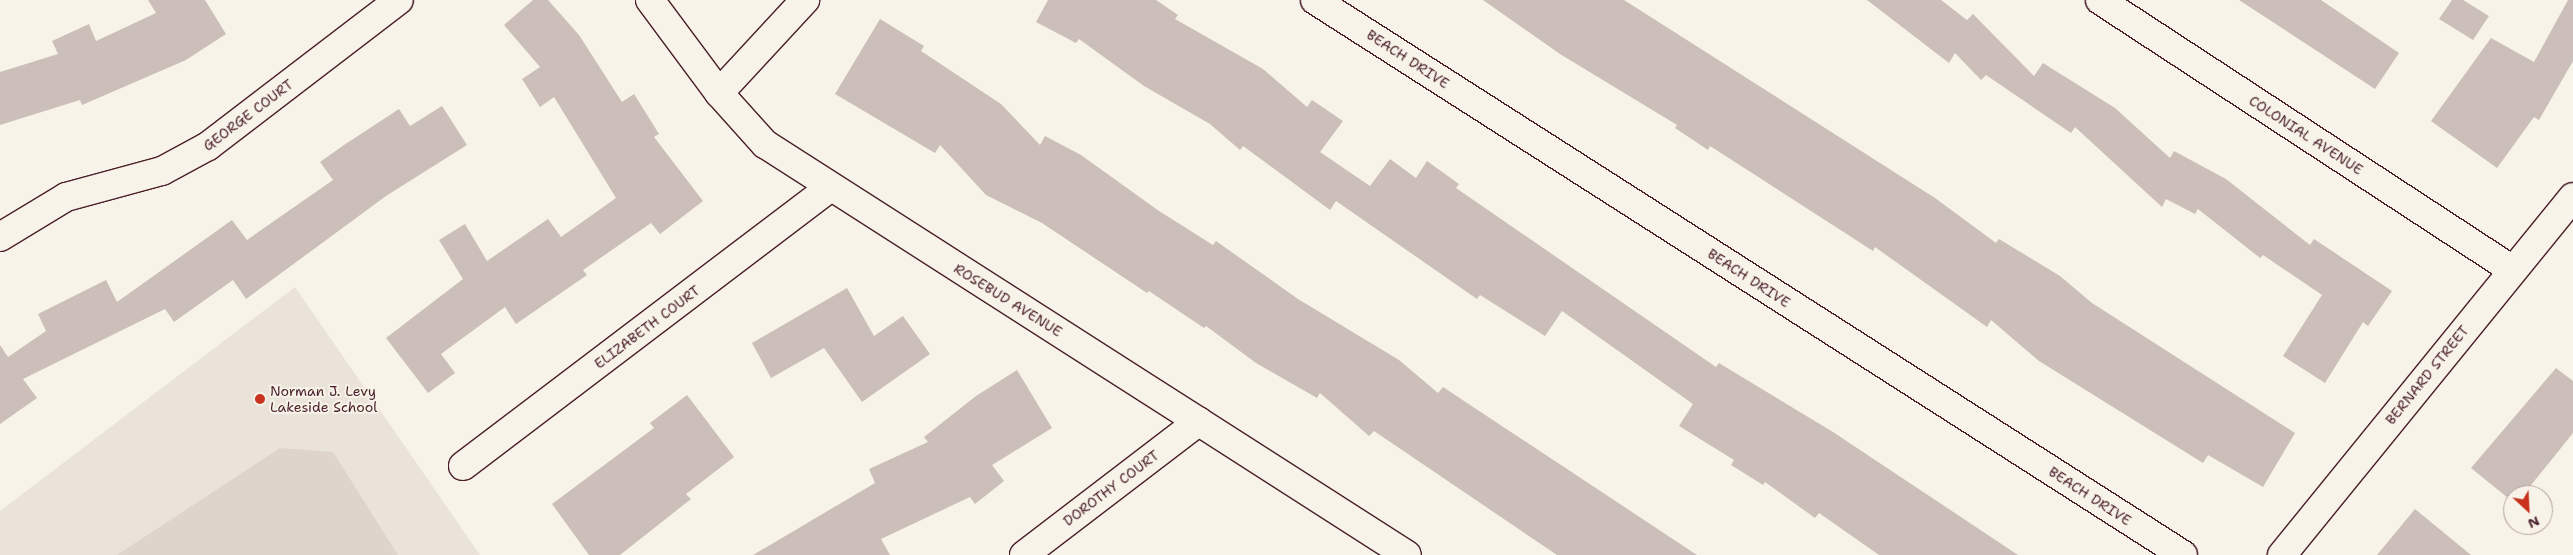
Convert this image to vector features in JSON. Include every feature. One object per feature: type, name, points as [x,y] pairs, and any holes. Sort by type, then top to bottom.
[{"type":"street","name":"GEORGE COURT","points":[[0,237],[66,197],[162,171],[208,146],[399,0]]},
{"type":"street","name":"ROSEBUD AVENUE","points":[[650,0],[719,93],[765,144],[1408,555]]},
{"type":"street","points":[[719,93],[805,0]]},
{"type":"street","name":"BEACH DRIVE","points":[[1315,0],[2183,555]]},
{"type":"street","name":"COLONIAL AVENUE","points":[[2100,0],[2512,270]]},
{"type":"street","name":"ELIZABETH COURT","points":[[463,466],[830,187]]},
{"type":"street","name":"BERNARD STREET","points":[[2282,555],[2573,197]]},
{"type":"street","name":"DOROTHY COURT","points":[[1024,555],[1199,421]]},
{"type":"shaded area","name":"Norman J. Levy Lakeside School","points":[[295,287],[480,555],[0,555],[0,511]]},
{"type":"shaded area","points":[[280,448],[333,452],[398,555],[117,555]]},
{"type":"building","points":[[148,0],[205,0],[226,34],[186,60],[82,105],[80,100],[0,125],[0,72],[58,54],[52,41],[89,24],[96,41],[156,13]]},
{"type":"building","points":[[533,0],[548,0],[579,35],[622,102],[634,94],[659,134],[654,137],[703,201],[660,234],[651,223],[583,270],[587,275],[516,324],[505,307],[441,354],[455,373],[428,393],[386,338],[463,279],[439,240],[465,224],[487,261],[548,219],[561,237],[616,198],[554,97],[540,107],[522,79],[540,67],[504,25]]},
{"type":"building","points":[[1048,0],[1156,0],[1178,15],[1175,19],[1263,69],[1307,107],[1312,100],[1343,121],[1320,152],[1370,186],[1390,159],[1416,178],[1427,161],[1459,184],[1456,188],[1716,367],[1719,363],[1833,432],[2018,555],[1879,555],[1819,513],[1815,518],[1765,482],[1763,485],[1731,465],[1734,460],[1679,426],[1693,404],[1562,311],[1545,336],[1480,295],[1477,299],[1336,201],[1330,210],[1243,146],[1240,150],[1210,124],[1144,86],[1079,39],[1076,43],[1036,22]]},
{"type":"building","points":[[1483,0],[1624,0],[1935,198],[1996,243],[1999,239],[2060,276],[2092,303],[2295,433],[2263,487],[2208,455],[2203,463],[2039,361],[1991,320],[1987,327],[1875,247],[1873,251],[1710,146],[1708,150],[1675,128],[1677,125],[1560,54]]},
{"type":"building","points":[[1867,0],[1941,0],[1967,20],[1973,14],[2034,76],[2043,63],[2115,108],[2170,158],[2174,151],[2226,179],[2310,245],[2314,239],[2392,291],[2368,326],[2363,322],[2325,383],[2283,356],[2322,295],[2263,255],[2260,258],[2198,209],[2195,214],[2166,199],[2162,207],[2075,127],[2071,133],[1986,75],[1981,80],[1955,53],[1949,63]]},
{"type":"building","points":[[2239,0],[2321,0],[2399,53],[2375,89]]},
{"type":"building","points":[[2452,0],[2463,0],[2489,16],[2473,40],[2439,19]]},
{"type":"building","points":[[2568,0],[2573,0],[2573,61],[2539,120],[2534,117],[2497,168],[2431,121],[2491,38],[2534,62]]},
{"type":"building","points":[[880,19],[924,46],[921,51],[1001,104],[1040,145],[1045,136],[1081,155],[1159,211],[1213,245],[1216,241],[1298,299],[1399,360],[1438,393],[1443,387],[1697,555],[1557,555],[1374,431],[1369,436],[1320,393],[1317,398],[1256,363],[1206,326],[1204,328],[1149,291],[1147,293],[1042,223],[986,195],[940,145],[935,153],[835,94]]},
{"type":"building","points":[[442,106],[467,145],[386,196],[246,299],[233,280],[174,322],[165,309],[23,379],[37,398],[0,424],[0,345],[8,357],[46,331],[38,314],[106,280],[117,302],[232,220],[247,240],[333,180],[320,162],[344,145],[399,109],[410,126]]},
{"type":"building","points":[[847,288],[874,336],[903,316],[930,354],[862,402],[824,348],[771,378],[752,343]]},
{"type":"building","points":[[2556,368],[2573,381],[2573,433],[2531,485],[2503,485],[2503,494],[2471,468]]},
{"type":"building","points":[[1017,370],[1052,428],[992,465],[1004,481],[975,504],[970,497],[881,539],[890,555],[753,555],[875,483],[869,469],[928,442],[924,437],[976,396]]},
{"type":"building","points":[[687,395],[734,457],[686,494],[691,499],[620,555],[589,555],[552,504],[654,428],[650,423]]},
{"type":"building","points":[[2415,509],[2471,555],[2377,555]]},
{"type":"place","name":"Norman J. Levy Lakeside School","points":[[260,399]]}]
